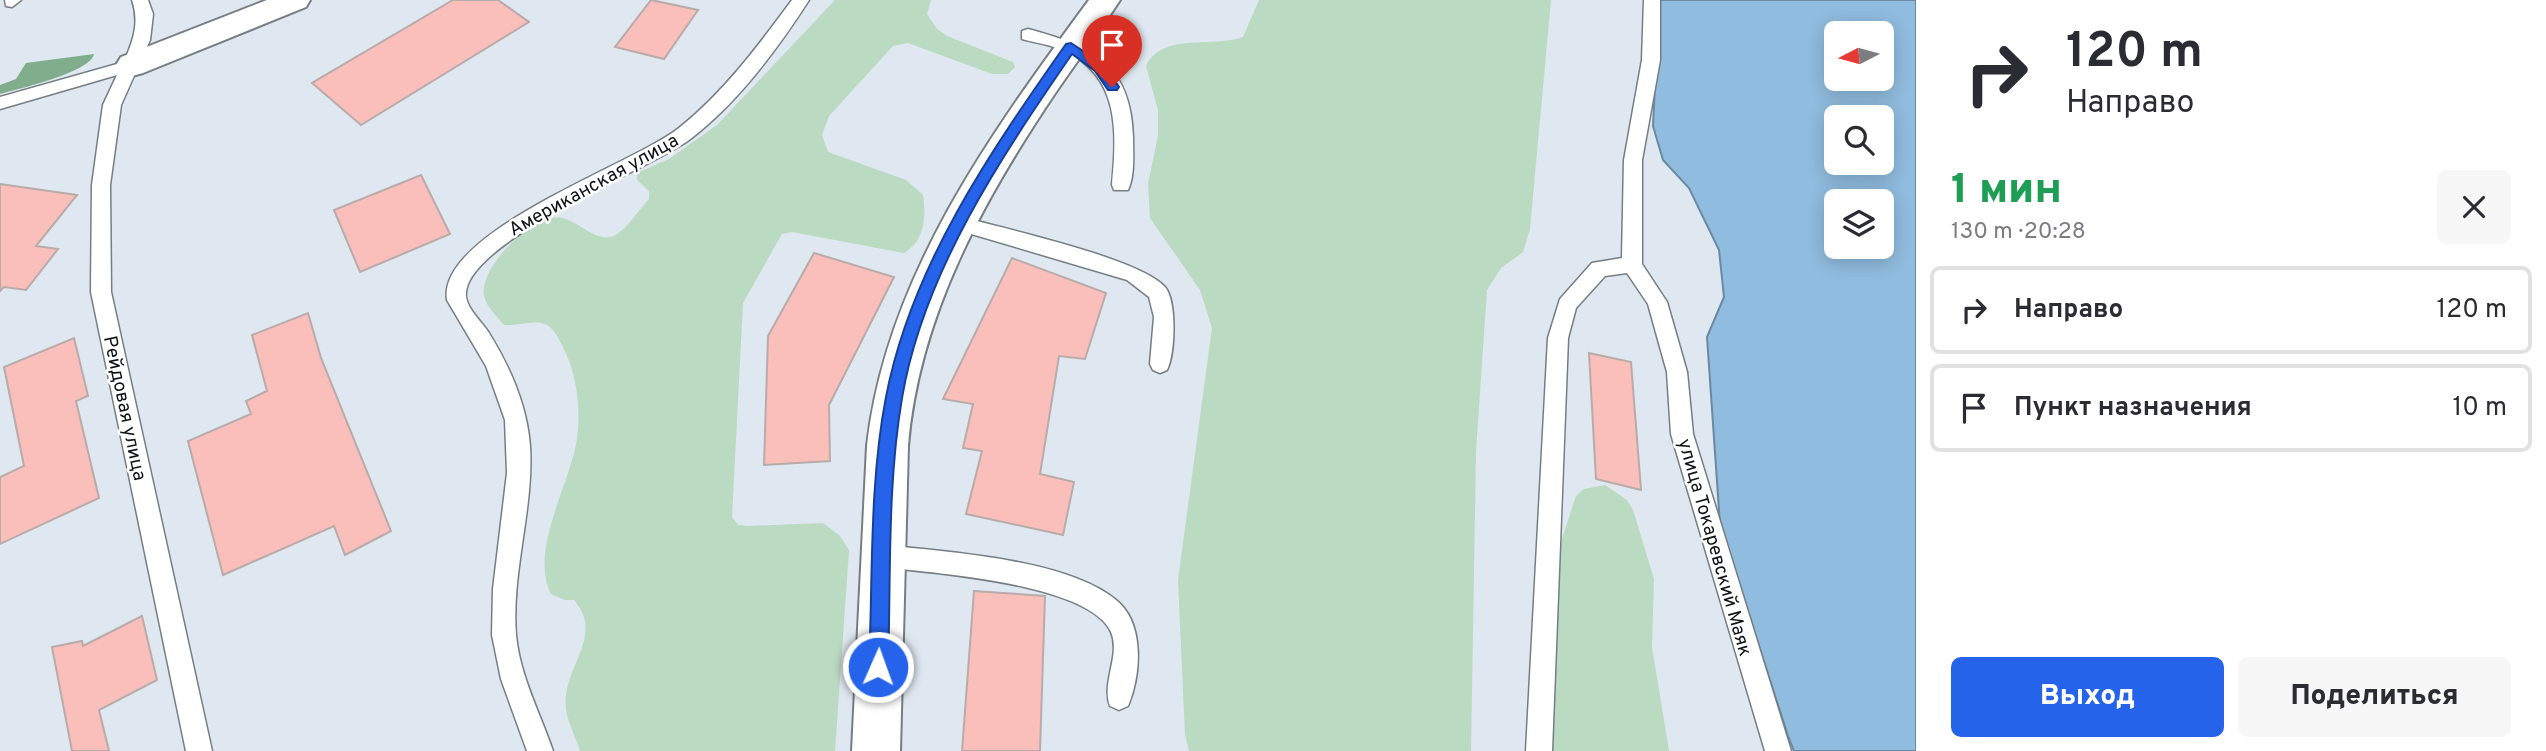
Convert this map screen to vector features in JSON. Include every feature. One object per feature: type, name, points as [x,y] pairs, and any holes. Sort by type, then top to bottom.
[{"type":"main road","points":[[132,65],[295,0]]},
{"type":"main road","points":[[876,751],[887,453],[904,355],[939,262],[958,223],[1008,136],[1105,0]]},
{"type":"lane","name":"Рейдовая улица","points":[[140,0],[145,14],[142,40],[112,105],[101,184],[101,292],[199,751]]},
{"type":"lane","name":"Американская улица","points":[[540,751],[507,654],[504,635],[505,584],[519,448],[508,390],[493,356],[455,297],[457,280],[466,266],[504,233],[543,209],[647,159],[682,136],[734,91],[801,0]]},
{"type":"lane","points":[[1539,751],[1558,338],[1567,305],[1599,269],[1632,265],[1633,160],[1651,60],[1652,0]]},
{"type":"lane","points":[[1028,35],[1071,47],[1100,68],[1124,108],[1126,140],[1121,185]]},
{"type":"lane","points":[[0,103],[132,65]]},
{"type":"lane","points":[[958,223],[1133,274],[1158,293],[1164,317],[1160,365]]},
{"type":"lane","name":"улица Токаревский Маяк","points":[[1632,265],[1657,302],[1676,372],[1682,435],[1778,751]]},
{"type":"lane","points":[[883,556],[993,571],[1072,587],[1102,600],[1114,611],[1122,626],[1125,642],[1119,697]]},
{"type":"green space","points":[[835,0],[931,0],[927,14],[937,29],[947,36],[1013,62],[1015,67],[1008,74],[992,74],[908,43],[893,46],[829,116],[822,135],[828,152],[906,180],[923,195],[924,219],[916,242],[904,253],[792,232],[782,234],[743,303],[732,517],[738,525],[748,526],[823,523],[840,536],[849,550],[835,751],[580,751],[567,714],[566,694],[586,627],[583,614],[574,600],[565,600],[551,594],[546,577],[545,558],[553,517],[577,439],[578,403],[574,379],[562,345],[549,326],[537,323],[504,325],[493,313],[485,299],[484,287],[488,274],[497,259],[522,234],[550,219],[568,220],[598,236],[616,235],[649,199],[649,191],[637,180],[637,173],[669,159],[717,125]]},
{"type":"green space","points":[[1259,0],[1551,0],[1530,229],[1523,252],[1501,268],[1487,290],[1476,451],[1471,751],[1189,751],[1185,735],[1178,580],[1212,328],[1200,290],[1150,218],[1148,184],[1158,136],[1158,110],[1146,66],[1154,55],[1176,45],[1243,37]]},
{"type":"green space","points":[[94,54],[90,61],[68,73],[0,94],[0,85],[16,79],[26,63]]},
{"type":"green space","points":[[1605,485],[1627,500],[1633,510],[1654,579],[1652,647],[1669,751],[1535,751],[1533,627],[1576,496],[1584,489]]},
{"type":"water","points":[[1659,0],[1916,0],[1916,751],[1794,751],[1720,525],[1707,337],[1724,297],[1719,250],[1689,188],[1663,160],[1653,126]]},
{"type":"building","points":[[453,0],[498,0],[529,22],[361,125],[312,83]]},
{"type":"building","points":[[651,0],[698,10],[664,59],[615,47]]},
{"type":"building","points":[[421,175],[450,234],[360,272],[334,210]]},
{"type":"building","points":[[0,184],[77,195],[36,246],[58,249],[26,290],[4,287],[0,291]]},
{"type":"building","points":[[814,253],[894,277],[829,405],[830,461],[764,465],[768,336]]},
{"type":"building","points":[[1012,258],[1106,293],[1085,359],[1059,356],[1040,474],[1074,482],[1063,535],[966,514],[982,451],[963,448],[973,404],[943,399]]},
{"type":"building","points":[[308,313],[321,358],[391,531],[345,555],[334,526],[223,575],[188,441],[251,414],[246,401],[267,391],[252,335]]},
{"type":"building","points":[[74,338],[88,396],[76,401],[99,498],[0,544],[0,477],[24,466],[4,367]]},
{"type":"building","points":[[1589,353],[1631,362],[1641,490],[1596,479]]},
{"type":"building","points":[[974,591],[1045,596],[1040,751],[962,751]]},
{"type":"building","points":[[142,616],[157,680],[99,710],[109,751],[72,751],[52,647],[82,641],[83,646]]},
{"type":"route","points":[[878,667],[887,453],[894,398],[904,355],[944,250],[1008,136],[1071,47],[1100,68],[1112,87]]}]
